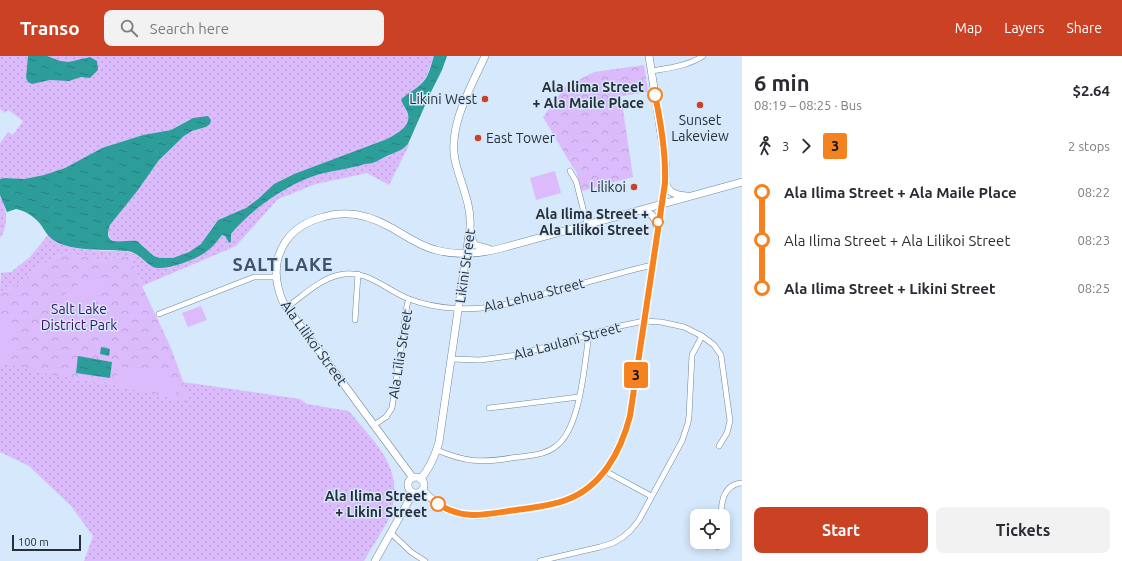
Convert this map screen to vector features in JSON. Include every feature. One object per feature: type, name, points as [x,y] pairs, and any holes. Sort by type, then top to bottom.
[{"type":"street","name":"Likini Street","points":[[416,478],[429,468],[437,450],[470,228],[470,207],[455,159],[454,133],[457,120],[485,56]]},
{"type":"street","points":[[422,490],[446,510],[468,515],[480,515],[551,505],[566,500],[586,490],[600,478],[621,442],[628,425],[666,168],[649,56]]},
{"type":"street","points":[[652,71],[693,62],[704,56]]},
{"type":"street","points":[[570,172],[576,181],[587,224]]},
{"type":"street","points":[[665,181],[666,187],[671,192],[688,196]]},
{"type":"street","name":"Ala Lilikoi Street","points":[[416,478],[374,425],[287,307],[280,295],[276,277],[278,256],[284,243],[293,232],[310,221],[337,214],[354,214],[367,216],[390,226],[428,248],[447,253],[466,254],[494,250],[742,182]]},
{"type":"street","points":[[640,211],[646,211],[652,215],[656,220],[658,228]]},
{"type":"street","points":[[470,228],[472,240],[475,245],[494,250]]},
{"type":"street","name":"Ala Lehua Street","points":[[287,307],[327,278],[344,274],[358,274],[375,280],[409,299],[433,305],[484,309],[652,266]]},
{"type":"street","points":[[355,320],[358,274]]},
{"type":"street","points":[[159,314],[254,277],[276,277]]},
{"type":"street","name":"Ala Līlia Street","points":[[374,425],[386,417],[392,408],[409,299]]},
{"type":"street","name":"Ala Laulani Street","points":[[451,359],[474,360],[517,355],[620,326],[644,321],[676,324],[702,336],[716,347],[721,355],[730,421],[727,432],[719,446]]},
{"type":"street","points":[[437,450],[468,461],[485,462],[548,451],[554,448],[565,437],[575,414],[588,335]]},
{"type":"street","points":[[540,561],[600,547],[618,540],[635,526],[682,441],[688,423],[691,360],[694,350],[702,336]]},
{"type":"street","points":[[489,408],[579,397]]},
{"type":"street","points":[[605,471],[651,496]]},
{"type":"street","points":[[416,478],[424,486],[418,493],[413,493],[408,487],[409,482],[416,478]]},
{"type":"street","points":[[721,509],[724,494],[730,488],[742,483]]},
{"type":"street","points":[[375,561],[413,493]]},
{"type":"street","points":[[391,533],[411,552],[425,561]]},
{"type":"green space","points":[[0,56],[434,56],[425,79],[418,87],[406,95],[404,107],[408,118],[407,123],[405,127],[397,133],[387,139],[281,180],[252,204],[239,212],[221,218],[216,222],[201,244],[196,248],[173,258],[160,258],[154,256],[141,244],[115,242],[110,238],[108,231],[110,225],[138,190],[159,160],[178,141],[190,132],[206,127],[190,119],[171,130],[143,135],[102,148],[65,168],[44,175],[24,179],[5,178],[0,180],[0,143],[8,132],[13,135],[23,121],[8,110],[5,113],[0,109]]},
{"type":"green space","points":[[644,65],[648,92],[621,96],[633,177],[582,191],[576,171],[543,117],[565,87],[594,72]]},
{"type":"green space","points":[[408,144],[409,145],[389,185],[367,173],[316,184],[278,199],[236,246],[142,286],[130,256],[102,260],[65,253],[54,257],[6,292],[0,291],[1,273],[11,272],[30,257],[48,235],[61,244],[79,249],[97,251],[127,251],[135,254],[153,267],[192,260],[207,251],[222,235],[225,236],[229,243],[231,242],[231,234],[249,215],[283,190],[320,174],[375,162],[401,150]]},
{"type":"green space","points":[[555,171],[561,193],[536,200],[530,178]]},
{"type":"green space","points":[[0,195],[4,205],[6,222],[0,238]]},
{"type":"green space","name":"Salt Lake District Park","points":[[65,253],[102,260],[130,256],[142,286],[171,348],[191,403],[111,384],[52,375],[0,362],[0,291],[6,292],[54,257]]},
{"type":"green space","points":[[85,282],[100,283],[92,324],[89,326],[51,319],[55,306],[63,296],[68,291]]},
{"type":"green space","points":[[201,306],[207,320],[188,327],[182,313]]},
{"type":"green space","points":[[0,325],[13,327],[9,353],[0,351]]},
{"type":"green space","points":[[0,362],[67,377],[111,384],[190,402],[183,382],[300,399],[307,404],[349,411],[386,458],[394,484],[394,499],[390,516],[364,561],[84,561],[93,536],[71,506],[29,466],[0,452]]},
{"type":"green space","points":[[119,366],[168,374],[168,377],[179,379],[176,396],[115,385]]},
{"type":"water","points":[[28,56],[47,56],[60,61],[69,62],[90,57],[97,61],[98,70],[90,78],[81,77],[69,81],[50,80],[32,84],[28,82],[26,78]]},
{"type":"water","points":[[434,56],[447,56],[408,144],[399,151],[375,162],[320,174],[283,190],[260,206],[239,225],[231,234],[231,242],[229,243],[225,236],[222,235],[211,248],[203,254],[181,264],[158,268],[153,267],[138,255],[127,251],[90,249],[62,245],[51,238],[39,222],[30,215],[16,209],[7,212],[0,195],[0,179],[24,179],[44,175],[65,168],[102,148],[143,135],[171,130],[193,118],[208,116],[211,120],[210,124],[184,136],[159,160],[138,190],[110,225],[108,232],[111,240],[137,241],[154,256],[160,258],[173,258],[189,252],[201,244],[218,220],[246,208],[274,184],[294,174],[387,139],[402,130],[408,119],[407,112],[401,100],[425,80]]},
{"type":"water","points":[[101,347],[110,349],[109,356],[100,354]]},
{"type":"water","points":[[78,356],[112,362],[110,378],[76,373]]},
{"type":"bus line","name":"3","points":[[438,504],[446,510],[452,512],[475,516],[559,503],[573,498],[586,490],[600,478],[621,442],[630,416],[665,183],[666,168],[655,95]]},
{"type":"place","name":"Ala Ilima Street + Ala Maile Place","points":[[655,95]]},
{"type":"place","name":"Likini West","points":[[485,99]]},
{"type":"place","name":"Sunset Lakeview","points":[[700,105]]},
{"type":"place","name":"East Tower","points":[[478,138]]},
{"type":"place","name":"Lilikoi","points":[[634,187]]},
{"type":"place","name":"Ala Ilima Street + Ala Lilikoi Street","points":[[658,222]]},
{"type":"place","name":"Ala Ilima Street + Likini Street","points":[[438,504]]},
{"type":"district","name":"SALT LAKE","points":[[283,265]]}]
